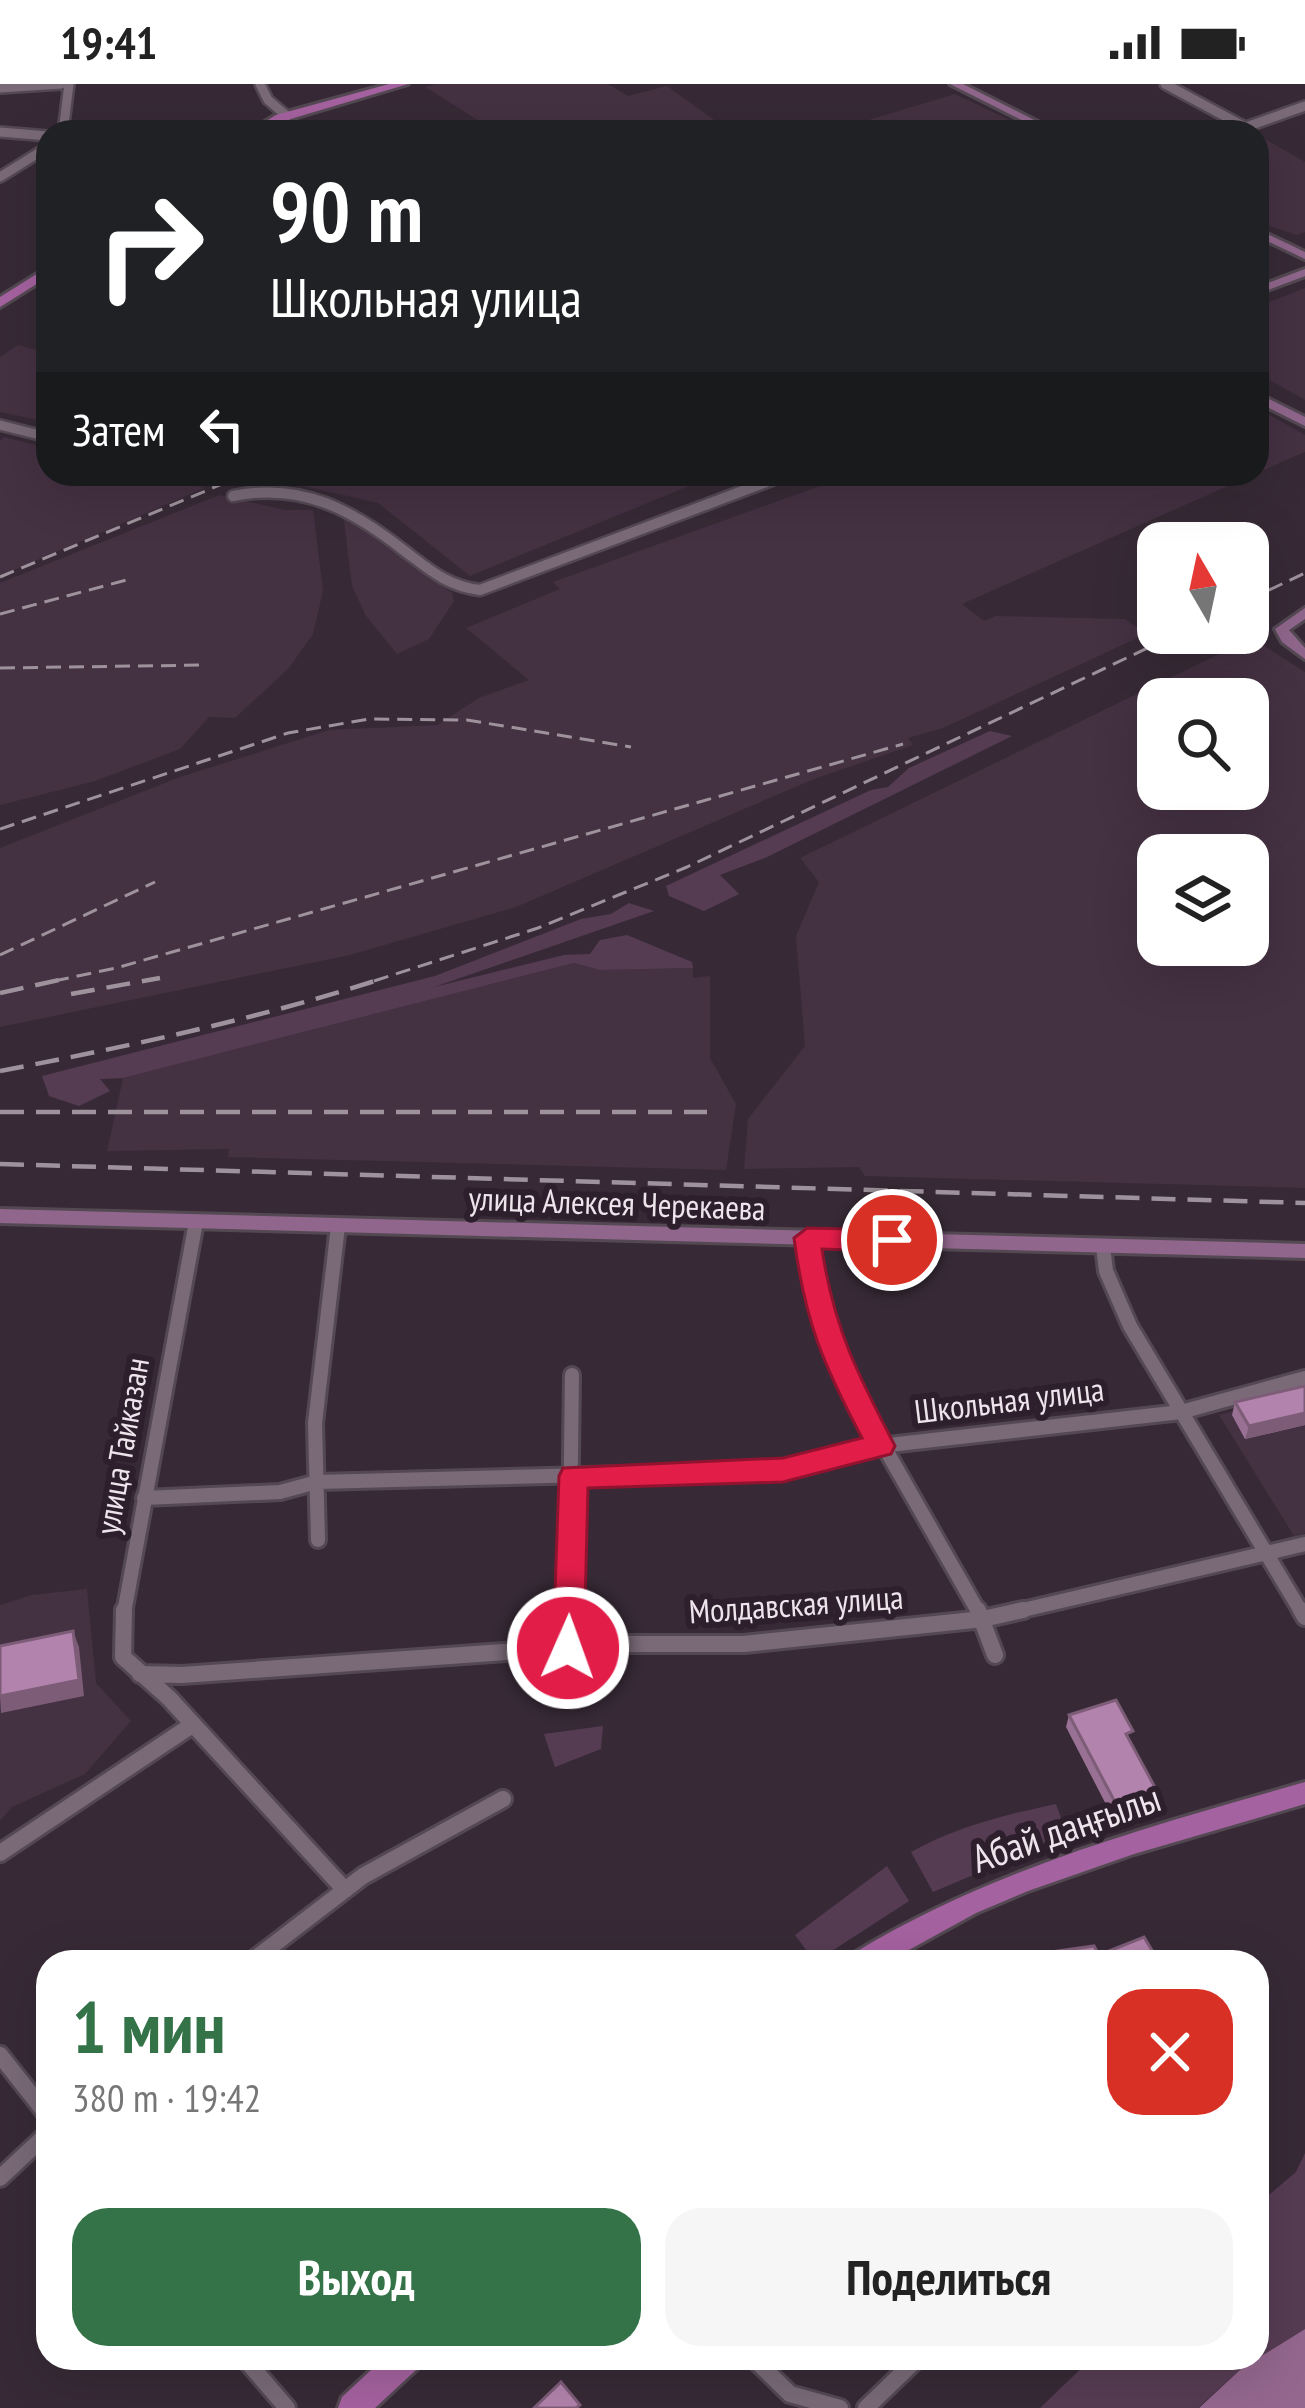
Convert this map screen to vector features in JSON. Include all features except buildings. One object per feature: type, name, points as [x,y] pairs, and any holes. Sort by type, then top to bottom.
[{"type":"main road","points":[[267,120],[379,84]]},
{"type":"main road","points":[[272,120],[283,113],[402,84]]},
{"type":"main road","points":[[0,292],[36,268]]},
{"type":"main road","points":[[0,303],[36,279]]},
{"type":"main road","name":"Абай даңғылы","points":[[889,1950],[933,1917],[1010,1884],[1305,1793]]},
{"type":"main road","points":[[353,2408],[393,2370]]},
{"type":"street","points":[[0,88],[65,84],[64,120]]},
{"type":"street","points":[[260,84],[283,113]]},
{"type":"street","points":[[956,84],[1029,120]]},
{"type":"street","points":[[1166,84],[1232,120]]},
{"type":"street","points":[[1265,120],[1305,106]]},
{"type":"street","points":[[0,132],[36,135]]},
{"type":"street","points":[[0,177],[36,154]]},
{"type":"street","points":[[1269,238],[1305,256]]},
{"type":"street","points":[[1269,286],[1305,272]]},
{"type":"street","points":[[1269,403],[1305,422]]},
{"type":"street","points":[[0,425],[36,434]]},
{"type":"street","points":[[233,496],[265,488],[324,500],[351,511],[456,587],[497,587],[757,486]]},
{"type":"street","points":[[1305,612],[1286,622],[1283,634],[1305,655]]},
{"type":"street","name":"улица Алексея Черекаева","points":[[0,1216],[1305,1251]]},
{"type":"street","name":"улица Тайказан","points":[[140,1674],[123,1657],[120,1635],[196,1222]]},
{"type":"street","points":[[318,1540],[315,1423],[338,1226]]},
{"type":"street","points":[[807,1238],[817,1309],[842,1373],[983,1619],[995,1654]]},
{"type":"street","points":[[1102,1246],[1106,1271],[1130,1326],[1305,1617]]},
{"type":"street","points":[[568,1648],[572,1376]]},
{"type":"street","name":"Школьная улица","points":[[144,1498],[280,1492],[316,1482],[783,1470],[880,1446],[1181,1412],[1305,1378]]},
{"type":"street","name":"Молдавская улица","points":[[140,1674],[182,1676],[568,1648],[744,1644],[983,1619],[1305,1544]]},
{"type":"street","points":[[140,1674],[346,1890]]},
{"type":"street","points":[[0,1853],[193,1725]]},
{"type":"street","points":[[267,1950],[408,1848],[503,1799]]},
{"type":"street","points":[[0,2055],[36,2101]]},
{"type":"street","points":[[0,2178],[36,2144]]},
{"type":"street","points":[[254,2370],[287,2408]]},
{"type":"street","points":[[764,2370],[786,2394],[804,2404],[840,2408]]},
{"type":"street","points":[[866,2408],[906,2370]]},
{"type":"shaded area","points":[[608,84],[628,96],[667,86],[714,120],[478,120],[425,87]]},
{"type":"shaded area","points":[[955,94],[1010,120],[869,120]]},
{"type":"shaded area","points":[[1269,141],[1305,162],[1305,232],[1297,235],[1269,226]]},
{"type":"shaded area","points":[[1305,288],[1305,400],[1269,380],[1269,302]]},
{"type":"shaded area","points":[[18,345],[36,350],[36,420],[0,412],[0,357]]},
{"type":"shaded area","points":[[1269,415],[1305,435],[1305,452],[1269,468]]},
{"type":"shaded area","points":[[4,437],[36,445],[36,486],[205,488],[0,576],[0,441]]},
{"type":"shaded area","points":[[304,486],[689,486],[470,576],[378,503]]},
{"type":"shaded area","points":[[820,486],[1228,486],[1147,522],[1137,522],[1137,526],[962,604],[984,621],[996,616],[1125,619],[1137,628],[1137,638],[943,728],[908,738],[913,745],[814,779],[516,907],[350,955],[0,1027],[0,848],[180,777],[329,730],[437,725],[479,698],[529,680],[466,628],[560,589],[553,582]]},
{"type":"shaded area","points":[[219,495],[285,510],[313,510],[323,591],[313,634],[289,668],[235,718],[209,717],[180,749],[95,781],[0,805],[0,583]]},
{"type":"shaded area","points":[[343,512],[452,593],[454,601],[429,639],[397,654],[366,616],[352,586]]},
{"type":"shaded area","points":[[1269,649],[1305,672],[1305,1188],[865,1176],[859,1167],[744,1169],[748,1119],[805,1046],[796,936],[819,882],[800,858],[1137,694],[1137,810],[1269,810],[1269,678],[1170,678],[1219,654],[1269,654]]},
{"type":"shaded area","points":[[990,731],[1012,736],[767,857],[720,875],[739,894],[704,911],[669,896],[666,886],[871,790],[888,787],[909,768]]},
{"type":"shaded area","points":[[629,903],[654,911],[434,987],[564,955],[590,954],[600,940],[627,935],[692,962],[693,968],[600,970],[574,963],[123,1078],[100,1079],[110,1091],[79,1106],[49,1096],[42,1076],[435,976],[581,919],[611,914]]},
{"type":"shaded area","points":[[574,963],[600,970],[693,968],[693,978],[710,976],[710,1058],[736,1104],[726,1170],[228,1157],[229,1149],[107,1151],[123,1078]]},
{"type":"shaded area","points":[[1305,1392],[1305,1533],[1294,1536],[1219,1415]]},
{"type":"shaded area","points":[[87,1589],[96,1683],[131,1721],[85,1774],[12,1807],[0,1821],[0,1605],[32,1595]]},
{"type":"shaded area","points":[[603,1726],[601,1749],[555,1767],[544,1734]]},
{"type":"shaded area","points":[[1056,1804],[1066,1832],[1056,1840],[933,1892],[911,1852],[981,1823]]},
{"type":"shaded area","points":[[887,1866],[909,1901],[833,1950],[806,1950],[795,1935]]},
{"type":"shaded area","points":[[1305,2153],[1305,2329],[1269,2351],[1269,2195],[1296,2172]]},
{"type":"shaded area","points":[[1305,2329],[1305,2408],[1199,2408],[1240,2370],[1269,2370],[1269,2351]]},
{"type":"shaded area","points":[[1080,2370],[1240,2370],[1198,2408],[1040,2408]]},
{"type":"railway","points":[[0,577],[217,486]]},
{"type":"railway","points":[[1269,590],[1305,573]]},
{"type":"railway","points":[[0,614],[130,579]]},
{"type":"railway","points":[[376,980],[538,928],[687,867],[1137,653]]},
{"type":"railway","points":[[0,668],[206,665]]},
{"type":"railway","points":[[0,829],[288,733],[369,719],[467,720],[631,747]]},
{"type":"railway","points":[[62,979],[116,968],[903,744]]},
{"type":"railway","points":[[0,955],[155,882]]},
{"type":"railway","points":[[62,979],[68,978]]},
{"type":"railway","points":[[146,981],[160,978]]},
{"type":"railway","points":[[146,981],[162,978]]},
{"type":"railway","points":[[376,980],[384,978]]},
{"type":"railway","points":[[0,993],[62,979]]},
{"type":"railway","points":[[54,981],[62,979]]},
{"type":"railway","points":[[0,1071],[194,1030],[376,980]]},
{"type":"railway","points":[[71,994],[146,981]]},
{"type":"railway","points":[[0,1112],[707,1112]]},
{"type":"railway","points":[[0,1164],[1305,1203]]},
{"type":"route","points":[[568,1648],[574,1476],[783,1470],[880,1446],[842,1373],[817,1309],[807,1238],[892,1240]]}]
